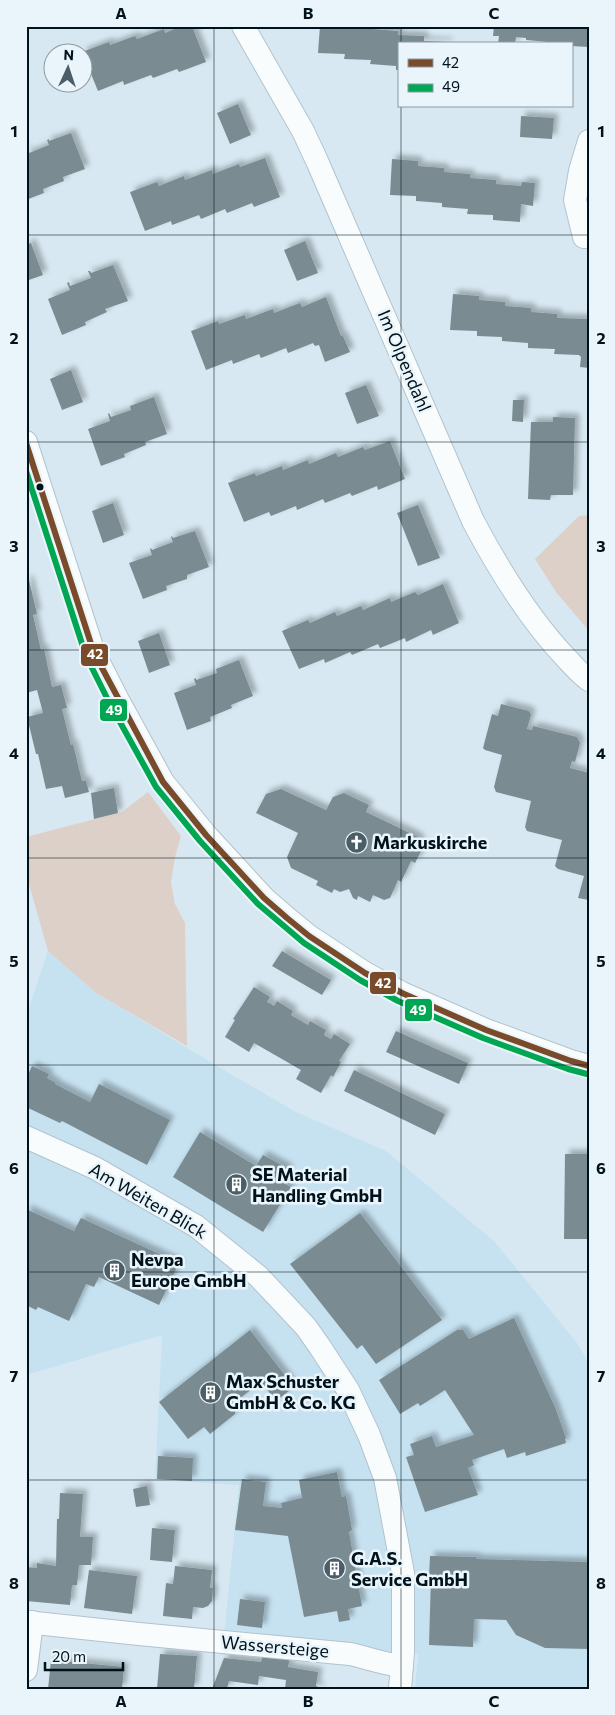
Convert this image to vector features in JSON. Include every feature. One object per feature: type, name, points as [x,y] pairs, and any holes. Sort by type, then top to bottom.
[{"type":"street","name":"Im Olpendahl","points":[[243,26],[303,131],[317,161],[473,521],[489,551],[540,628],[589,680]]},
{"type":"street","points":[[584,238],[575,200],[580,171],[589,141]]},
{"type":"street","points":[[26,442],[94,653],[163,782],[206,835],[264,898],[287,918],[309,936],[365,973],[409,996],[486,1030],[589,1066]]},
{"type":"street","name":"Am Weiten Blick","points":[[26,1137],[95,1168],[196,1226],[258,1276],[301,1322],[320,1347],[348,1390],[369,1435],[385,1478],[403,1573],[400,1689]]},
{"type":"street","points":[[26,1670],[29,1622]]},
{"type":"street","name":"Wassersteige","points":[[29,1622],[350,1654],[383,1664],[402,1666]]},
{"type":"shaded area","points":[[589,515],[589,631],[556,592],[535,559],[579,516]]},
{"type":"shaded area","points":[[148,792],[181,836],[171,883],[175,904],[185,923],[187,1046],[96,993],[48,951],[26,874],[26,837],[122,812]]},
{"type":"shaded area","points":[[48,951],[96,993],[224,1070],[294,1111],[386,1151],[495,1242],[577,1343],[589,1364],[589,1689],[415,1689],[418,1654],[224,1635],[239,1485],[155,1480],[162,1335],[26,1375],[26,1017]]},
{"type":"building","points":[[181,26],[192,26],[206,62],[179,72],[177,69],[153,78],[151,75],[124,85],[123,81],[98,91],[92,76],[92,48],[109,42],[110,45],[135,36],[137,39],[164,29],[165,33]]},
{"type":"building","points":[[320,26],[372,26],[372,29],[398,31],[398,35],[424,36],[424,41],[448,42],[398,42],[398,70],[396,70],[396,66],[370,64],[371,60],[344,59],[345,54],[318,53]]},
{"type":"building","points":[[494,26],[589,26],[589,47],[572,46],[572,42],[526,40],[526,38],[516,37],[515,42],[498,42],[499,36],[493,36]]},
{"type":"building","points":[[238,104],[251,135],[230,144],[217,113]]},
{"type":"building","points":[[521,116],[554,118],[552,139],[520,137]]},
{"type":"building","points":[[71,133],[85,169],[63,177],[64,181],[43,189],[44,193],[26,200],[26,158],[28,158],[26,148],[29,153],[49,145],[47,140],[49,139],[49,141]]},
{"type":"building","points":[[265,158],[280,197],[254,207],[252,203],[227,213],[225,209],[201,219],[199,215],[172,225],[171,221],[145,231],[130,192],[157,182],[159,186],[184,176],[185,180],[212,170],[213,174],[239,164],[240,167]]},
{"type":"building","points":[[392,159],[418,161],[418,166],[444,168],[444,172],[470,174],[470,178],[496,180],[496,184],[521,186],[522,182],[535,183],[533,206],[521,204],[520,222],[493,220],[493,215],[467,214],[468,209],[442,207],[442,203],[416,201],[416,196],[390,195]]},
{"type":"building","points":[[305,241],[318,273],[297,281],[284,250]]},
{"type":"building","points":[[31,243],[43,275],[26,281],[26,245]]},
{"type":"building","points":[[113,265],[128,301],[105,309],[107,312],[85,322],[86,325],[62,335],[48,299],[70,290],[67,283],[69,282],[70,286],[91,278],[88,271],[91,273]]},
{"type":"building","points":[[453,294],[479,296],[479,300],[505,302],[505,306],[531,308],[531,312],[557,314],[557,318],[589,319],[589,368],[580,367],[581,357],[579,355],[554,354],[555,349],[528,348],[528,343],[502,341],[502,337],[477,336],[477,331],[450,330]]},
{"type":"building","points":[[326,297],[341,336],[343,336],[350,352],[325,362],[319,345],[315,346],[313,343],[288,353],[286,348],[261,358],[259,354],[233,364],[232,360],[206,370],[191,331],[218,321],[219,324],[245,315],[246,319],[273,309],[274,313],[300,303],[302,307]]},
{"type":"building","points":[[71,370],[83,402],[62,410],[50,379]]},
{"type":"building","points":[[366,385],[379,416],[357,424],[345,393]]},
{"type":"building","points":[[154,397],[167,434],[145,442],[146,445],[124,454],[125,457],[101,466],[88,429],[110,421],[109,413],[111,417],[131,410],[130,406]]},
{"type":"building","points":[[513,400],[524,400],[523,422],[512,421]]},
{"type":"building","points":[[553,417],[575,418],[573,495],[551,495],[550,500],[528,499],[531,422],[553,422]]},
{"type":"building","points":[[390,441],[405,479],[378,490],[377,486],[352,496],[350,493],[325,503],[323,499],[297,510],[296,506],[271,516],[269,512],[244,522],[228,483],[255,473],[256,476],[282,466],[283,470],[308,460],[309,464],[336,453],[338,457],[363,447],[365,450]]},
{"type":"building","points":[[113,503],[124,535],[103,543],[92,511]]},
{"type":"building","points":[[418,505],[440,558],[418,566],[397,513]]},
{"type":"building","points":[[195,531],[209,567],[187,575],[187,579],[166,586],[167,590],[143,599],[129,563],[152,555],[151,548],[152,550],[173,542],[172,536],[173,538]]},
{"type":"building","points":[[26,580],[29,580],[37,614],[33,615],[41,650],[44,649],[52,687],[61,685],[67,708],[62,709],[71,745],[73,744],[82,781],[86,781],[89,792],[65,798],[62,786],[46,789],[27,717],[43,713],[37,690],[26,693]]},
{"type":"building","points":[[443,584],[459,623],[433,635],[431,630],[406,642],[405,638],[380,648],[378,644],[352,655],[350,652],[325,663],[324,659],[299,669],[282,631],[308,620],[310,623],[335,612],[337,616],[361,606],[363,610],[390,598],[391,602],[415,592],[418,595]]},
{"type":"building","points":[[159,633],[170,665],[149,673],[138,641]]},
{"type":"building","points":[[239,660],[253,696],[231,705],[232,708],[210,717],[211,721],[187,730],[174,693],[196,685],[194,679],[217,673],[216,669]]},
{"type":"building","points":[[501,704],[529,711],[531,715],[527,729],[532,730],[533,726],[577,737],[580,743],[575,762],[572,761],[570,768],[589,773],[589,900],[578,898],[584,876],[558,869],[555,866],[562,840],[527,831],[525,827],[531,801],[496,792],[494,787],[502,755],[483,748],[492,714],[498,716]]},
{"type":"building","points":[[114,788],[118,813],[94,819],[91,793]]},
{"type":"building","name":"Markuskirche","points":[[281,789],[326,810],[333,797],[344,793],[369,805],[366,812],[418,837],[422,849],[415,863],[411,861],[401,882],[398,880],[390,898],[384,900],[373,895],[370,902],[358,896],[357,900],[353,898],[349,889],[340,892],[334,889],[332,893],[316,885],[318,881],[291,868],[287,857],[298,833],[256,813],[266,794]]},
{"type":"building","points":[[282,951],[331,980],[322,995],[272,966]]},
{"type":"building","points":[[254,987],[270,997],[267,1002],[274,1006],[277,1001],[293,1011],[291,1015],[308,1025],[310,1021],[326,1030],[324,1035],[327,1037],[331,1039],[334,1034],[350,1044],[339,1061],[341,1062],[333,1077],[331,1075],[321,1093],[296,1079],[301,1070],[254,1043],[249,1052],[225,1037],[235,1020],[233,1019]]},
{"type":"building","points":[[396,1031],[468,1063],[459,1084],[386,1052]]},
{"type":"building","points":[[32,1066],[49,1074],[47,1078],[55,1084],[90,1102],[99,1084],[170,1120],[147,1165],[62,1121],[60,1123],[26,1107],[26,1079]]},
{"type":"building","points":[[354,1070],[445,1114],[435,1135],[344,1091]]},
{"type":"building","name":"SE Material Handling GmbH","points":[[200,1132],[256,1166],[263,1155],[289,1169],[281,1182],[291,1187],[263,1232],[173,1177]]},
{"type":"building","points":[[565,1154],[589,1154],[589,1239],[564,1239]]},
{"type":"building","name":"Nevpa Europe GmbH","points":[[26,1209],[74,1231],[81,1218],[179,1263],[159,1305],[99,1277],[94,1287],[86,1284],[69,1321],[38,1307],[36,1310],[26,1305]]},
{"type":"building","points":[[360,1213],[442,1320],[376,1364],[362,1345],[357,1349],[290,1264]]},
{"type":"building","points":[[514,1318],[555,1407],[566,1443],[526,1456],[525,1452],[507,1458],[504,1449],[472,1460],[474,1465],[468,1468],[478,1495],[425,1512],[406,1457],[414,1455],[410,1444],[432,1436],[436,1447],[474,1435],[445,1390],[420,1406],[418,1403],[400,1414],[379,1380],[457,1330],[463,1330],[469,1339]]},
{"type":"building","name":"Max Schuster GmbH & Co. KG","points":[[250,1330],[294,1387],[276,1401],[261,1382],[235,1402],[235,1414],[210,1434],[204,1427],[188,1439],[159,1402]]},
{"type":"building","points":[[158,1456],[193,1458],[192,1481],[157,1479]]},
{"type":"building","points":[[337,1472],[342,1497],[346,1496],[352,1530],[349,1532],[362,1606],[348,1609],[350,1620],[339,1622],[337,1611],[304,1617],[288,1536],[235,1530],[242,1479],[266,1482],[263,1506],[282,1508],[281,1503],[302,1498],[299,1480]]},
{"type":"building","points":[[147,1486],[150,1505],[136,1507],[133,1489]]},
{"type":"building","points":[[60,1493],[83,1494],[80,1537],[93,1537],[91,1565],[79,1565],[77,1585],[72,1585],[70,1605],[26,1601],[26,1567],[37,1568],[37,1563],[56,1566],[57,1519],[59,1519]]},
{"type":"building","points":[[152,1528],[175,1530],[172,1562],[150,1560]]},
{"type":"building","points":[[430,1556],[589,1562],[589,1649],[545,1648],[516,1635],[506,1620],[474,1619],[473,1647],[429,1645]]},
{"type":"building","points":[[175,1566],[212,1570],[210,1588],[213,1588],[212,1601],[203,1608],[193,1607],[192,1619],[163,1616],[166,1583],[173,1584]]},
{"type":"building","points":[[89,1570],[137,1576],[132,1614],[84,1608]]},
{"type":"building","points":[[240,1599],[265,1602],[262,1628],[237,1625]]},
{"type":"building","points":[[160,1654],[197,1656],[194,1689],[157,1689]]},
{"type":"building","points":[[263,1654],[290,1657],[288,1667],[318,1672],[316,1686],[323,1689],[285,1689],[286,1680],[259,1676],[258,1685],[229,1681],[227,1689],[212,1689],[224,1658],[261,1662]]},
{"type":"building","points":[[51,1660],[124,1667],[122,1689],[48,1689]]},
{"type":"transit line","name":"42","points":[[26,443],[94,653],[163,782],[206,835],[264,898],[287,918],[309,936],[365,973],[402,993],[486,1030],[589,1066]]},
{"type":"transit line","name":"49","points":[[26,471],[86,656],[110,704],[156,787],[200,841],[258,904],[304,943],[360,980],[398,1001],[483,1038],[587,1074]]},
{"type":"place","name":"Markuskirche","points":[[357,843]]},
{"type":"place","name":"SE Material Handling GmbH","points":[[236,1185]]},
{"type":"place","name":"Nevpa Europe GmbH","points":[[115,1270]]},
{"type":"place","name":"Max Schuster GmbH & Co. KG","points":[[210,1392]]},
{"type":"place","name":"G.A.S. Service GmbH","points":[[335,1569]]}]
